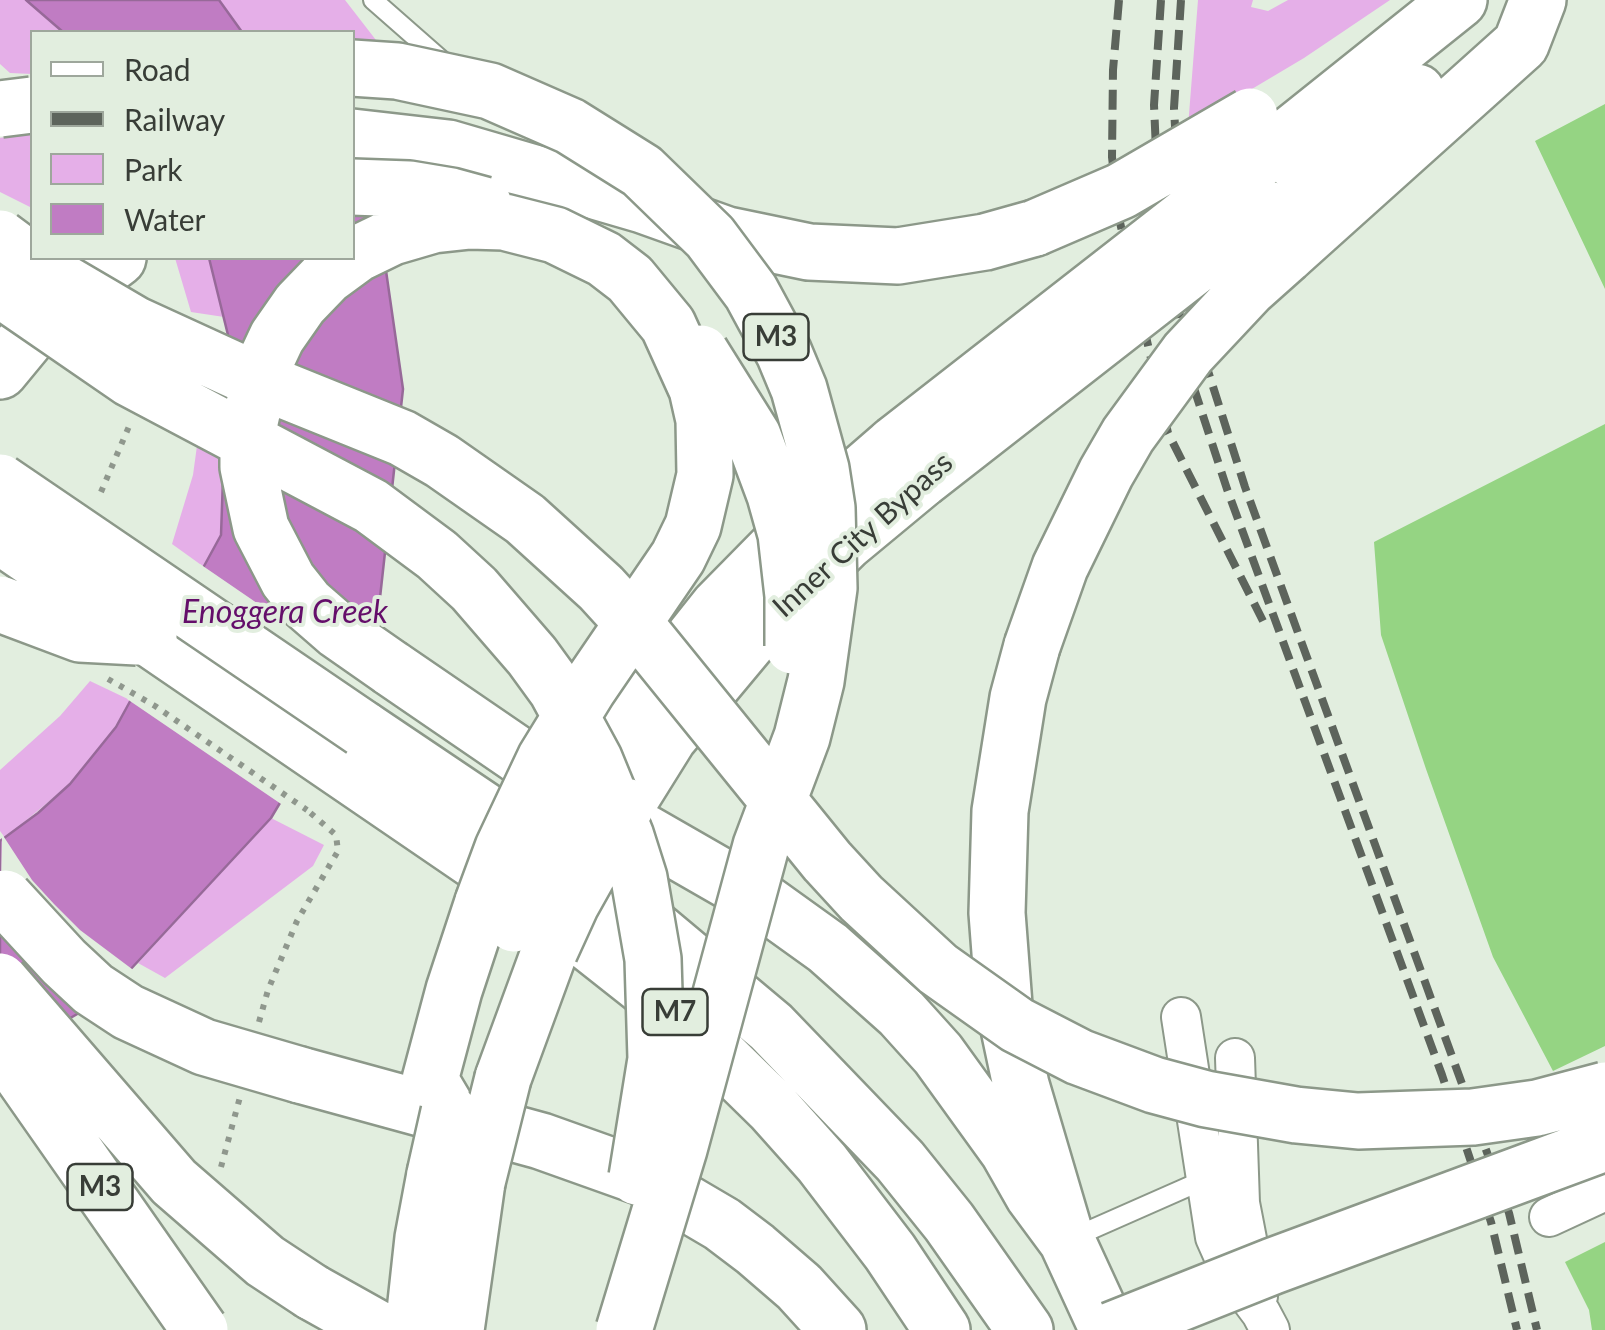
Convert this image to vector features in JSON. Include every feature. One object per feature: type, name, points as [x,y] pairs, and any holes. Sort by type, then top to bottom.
[{"type":"highway","name":"Inner City Bypass","points":[[1266,185],[1395,53],[1460,0]]},
{"type":"highway","name":"Inner City Bypass","points":[[456,1330],[456,1178],[462,1079],[482,1004],[548,850],[669,737],[764,623],[846,542],[908,462],[1266,185],[1536,0]]},
{"type":"highway","name":"M3","points":[[355,68],[397,71],[490,91],[570,126],[642,171],[710,237],[751,292],[799,389],[821,469],[827,508],[829,588],[816,681],[802,736],[760,846],[678,1149],[624,1330]]},
{"type":"highway","points":[[0,109],[30,105]]},
{"type":"highway","points":[[355,137],[448,148],[524,168],[727,235],[826,253],[898,256],[985,242],[1067,216],[1121,191],[1266,185],[1214,323],[1128,436],[1060,567],[1018,698],[998,848],[997,913],[1004,1005],[1067,1240]]},
{"type":"highway","points":[[355,186],[451,196],[520,216],[572,242],[651,300],[702,354],[735,403],[753,436],[775,495],[786,534],[793,596],[788,695],[767,790],[760,846]]},
{"type":"highway","points":[[355,255],[392,237],[433,224],[504,222],[556,235],[604,260],[630,280],[668,325],[698,389],[704,420],[705,475],[693,526],[678,557],[545,759],[503,848],[515,925]]},
{"type":"highway","points":[[0,238],[48,274],[134,324],[241,373],[402,438],[442,460],[525,520],[576,563],[643,634],[789,816],[861,898],[938,969],[992,1009],[1049,1042],[1110,1069],[1206,1099],[1358,1121],[1454,1118],[1521,1110],[1605,1090]]},
{"type":"highway","points":[[35,260],[0,292],[131,379],[328,482],[404,529],[505,622],[571,715],[610,795],[639,878],[653,958],[656,1004],[656,1059],[643,1150],[598,1330]]},
{"type":"highway","points":[[0,371],[52,308],[115,260]]},
{"type":"highway","points":[[349,260],[300,304],[277,336],[262,369],[248,432],[248,467],[261,528],[288,580],[307,604],[338,631],[562,786],[756,897],[854,970],[901,1014],[962,1085],[1067,1240],[1110,1330],[1605,1143]]},
{"type":"highway","name":"M7","points":[[0,482],[336,769],[629,908],[800,1053],[900,1161],[949,1222],[1024,1330]]},
{"type":"highway","name":"M7","points":[[0,536],[547,910],[671,1008],[760,1095],[822,1163],[890,1252],[942,1330]]},
{"type":"highway","points":[[0,604],[80,634],[150,638]]},
{"type":"highway","points":[[2,893],[64,962],[92,988],[128,1012],[204,1048],[541,1141],[642,1178],[722,1224],[755,1249],[838,1330]]},
{"type":"highway","points":[[0,981],[174,1182],[265,1261],[380,1330]]},
{"type":"highway","name":"M3","points":[[0,1044],[200,1330]]},
{"type":"highway","name":"Inner City Bypass","points":[[413,1330],[423,1238],[456,1178]]},
{"type":"street","points":[[1169,1019],[1246,1241],[1266,1322]]},
{"type":"street","points":[[1222,1174],[1234,1058]]},
{"type":"street","points":[[1549,1217],[1605,1191]]},
{"type":"lane","points":[[374,0],[493,104]]},
{"type":"lane","points":[[1067,1240],[1222,1174]]},
{"type":"path","points":[[100,675],[155,706],[336,769]]},
{"type":"green space","points":[[0,0],[26,0],[61,30],[30,30],[30,74],[10,73],[0,64]]},
{"type":"green space","points":[[219,0],[345,0],[386,53],[355,53],[355,30],[241,30]]},
{"type":"green space","points":[[1198,0],[1253,0],[1251,7],[1268,11],[1288,0],[1390,0],[1304,58],[1188,127]]},
{"type":"green space","points":[[30,132],[30,207],[0,192],[0,138]]},
{"type":"green space","points":[[176,260],[210,260],[224,317],[191,312]]},
{"type":"green space","points":[[199,431],[224,445],[221,535],[204,567],[172,544],[193,475]]},
{"type":"green space","points":[[90,681],[132,701],[98,752],[70,784],[5,838],[0,831],[0,770],[60,716]]},
{"type":"green space","points":[[271,818],[324,845],[313,866],[165,978],[138,963]]},
{"type":"water","points":[[26,0],[219,0],[241,30],[61,30]]},
{"type":"water","name":"Enoggera Creek","points":[[355,193],[380,229],[403,389],[375,643],[271,818],[103,999],[0,1059],[0,841],[70,784],[116,727],[221,535],[228,335],[209,260],[355,260]]},
{"type":"pier","points":[[200,564],[362,675],[284,806],[127,699]]},
{"type":"pier","points":[[2,834],[32,880],[54,904],[80,930],[136,972],[107,1003],[43,979],[0,935]]},
{"type":"building","points":[[1605,104],[1605,289],[1535,141]]},
{"type":"building","points":[[1605,424],[1605,1046],[1553,1071],[1493,957],[1426,769],[1381,635],[1374,542]]},
{"type":"building","points":[[1605,1242],[1605,1330],[1592,1330],[1589,1310],[1565,1262]]},
{"type":"railway","points":[[1119,0],[1112,157],[1119,218],[1168,433],[1263,621]]},
{"type":"railway","points":[[1161,0],[1154,105],[1158,195],[1192,382],[1227,489],[1442,1075],[1491,1222],[1517,1330]]},
{"type":"railway","points":[[1181,0],[1174,108],[1178,181],[1208,371],[1245,487],[1509,1213],[1537,1330]]}]
